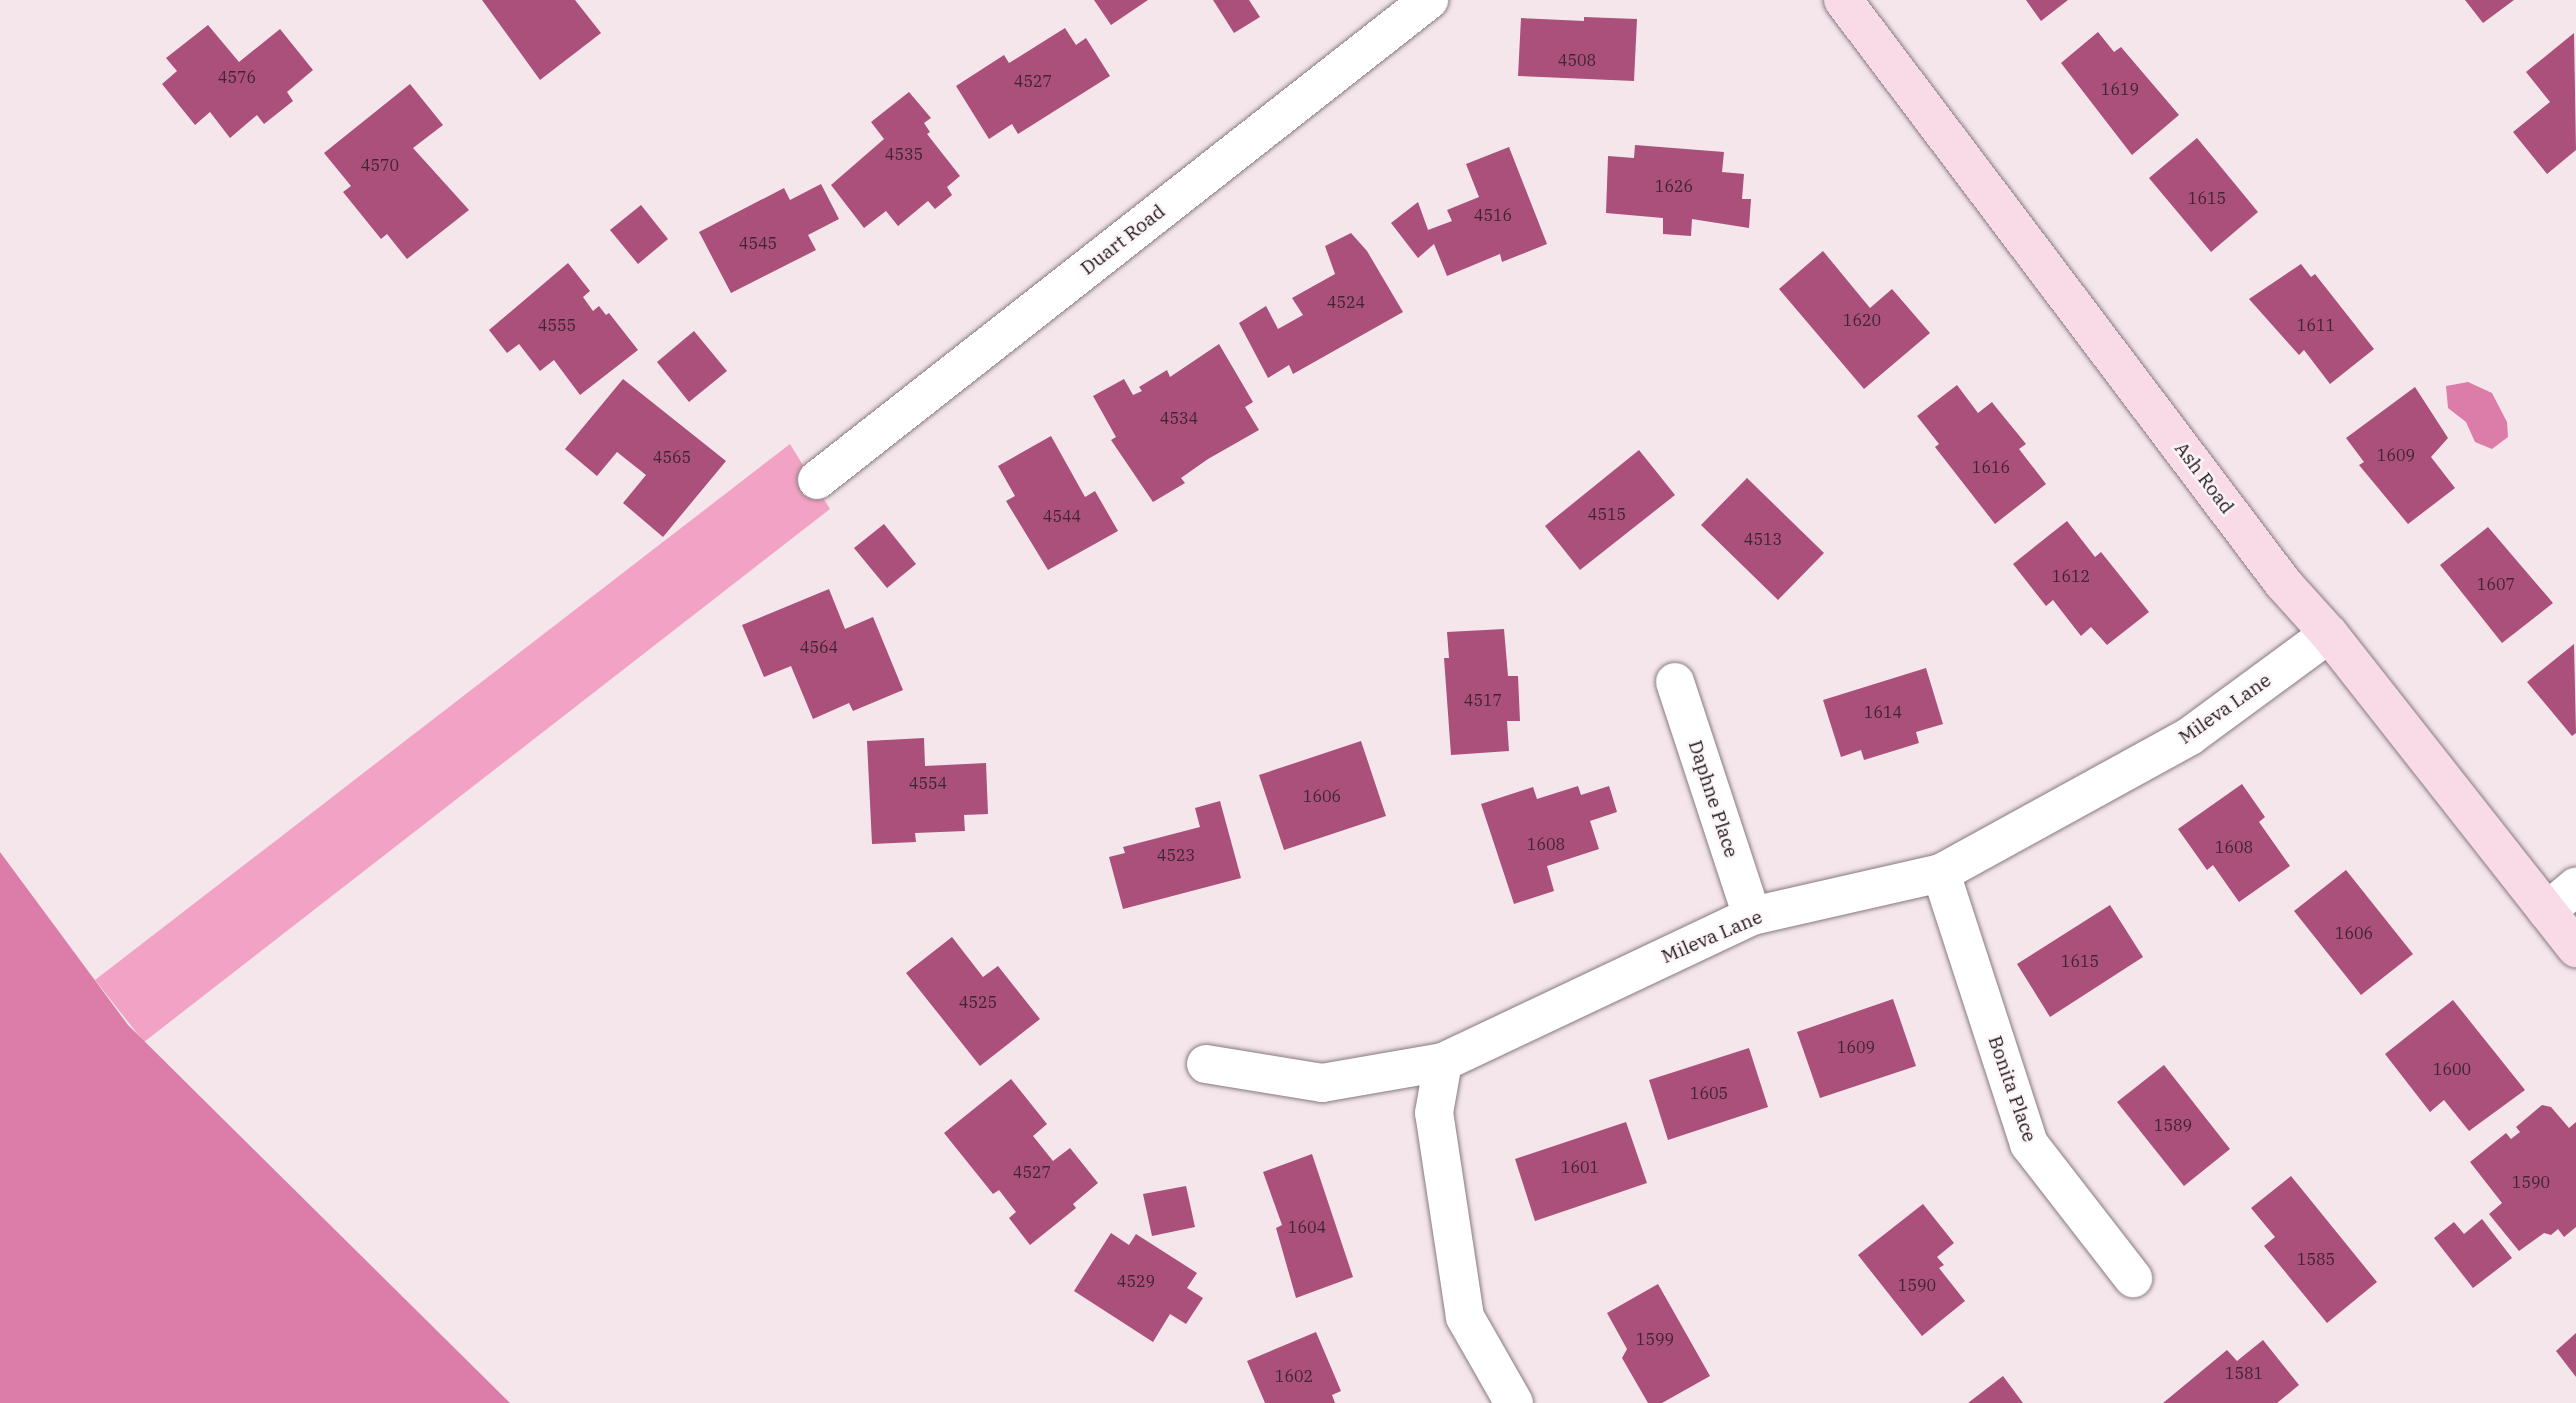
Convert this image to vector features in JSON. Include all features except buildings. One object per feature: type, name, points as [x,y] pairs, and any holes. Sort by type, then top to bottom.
[{"type":"main road","name":"Ash Road","points":[[1843,0],[2283,583],[2329,634],[2576,948]]},
{"type":"street","name":"Duart Road","points":[[817,480],[1429,0]]},
{"type":"street","name":"Mileva Lane","points":[[1206,1064],[1322,1083],[1443,1062],[1752,916],[1941,873],[2190,736],[2329,634]]},
{"type":"street","name":"Daphne Place","points":[[1675,682],[1752,916]]},
{"type":"street","name":"Bonita Place","points":[[1941,873],[2029,1144],[2133,1278]]},
{"type":"street","points":[[2547,911],[2576,887]]},
{"type":"street","points":[[1443,1062],[1434,1113],[1465,1317],[1514,1403]]},
{"type":"shaded area","points":[[2468,382],[2492,393],[2507,422],[2508,437],[2492,449],[2475,442],[2466,422],[2448,408],[2446,386]]},
{"type":"shaded area","points":[[790,444],[830,509],[144,1042],[95,980]]},
{"type":"shaded area","points":[[0,852],[128,1025],[510,1403],[0,1403]]}]
